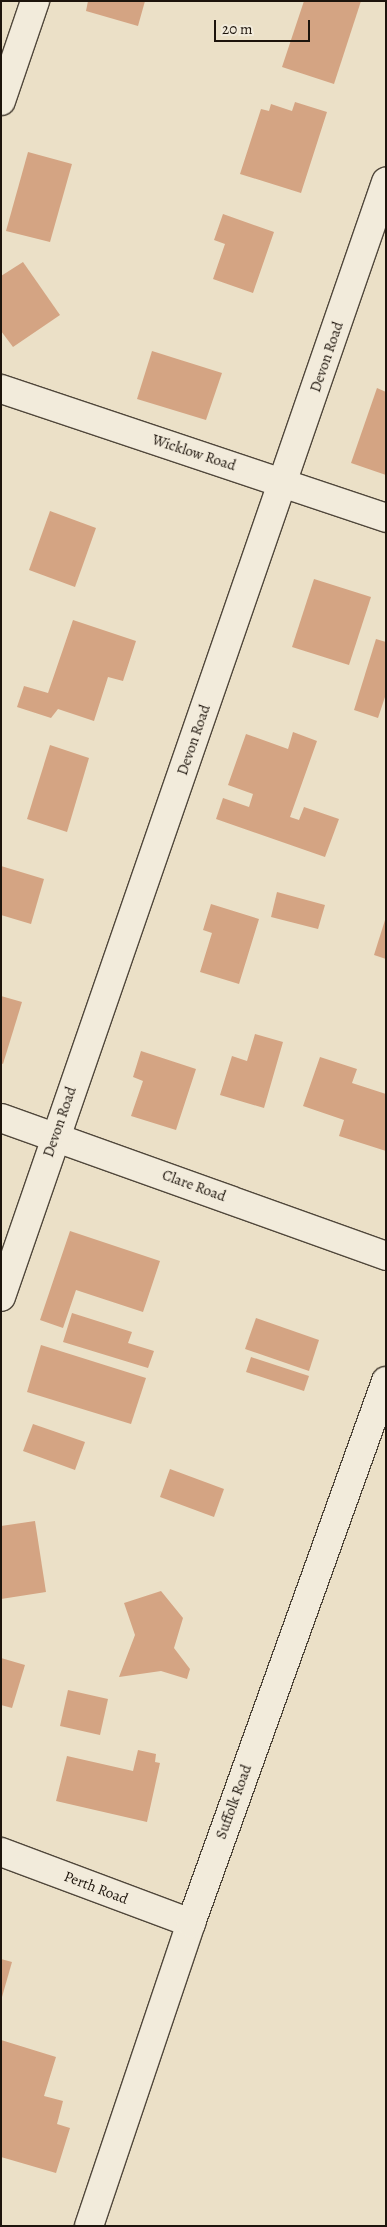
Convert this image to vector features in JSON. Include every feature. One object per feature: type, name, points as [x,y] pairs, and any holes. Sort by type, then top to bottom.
[{"type":"street","points":[[1,101],[35,1]]},
{"type":"street","name":"Devon Road","points":[[1,1297],[54,1136],[284,483],[386,182]]},
{"type":"street","name":"Wicklow Road","points":[[1,389],[386,518]]},
{"type":"street","name":"Clare Road","points":[[1,1118],[386,1256]]},
{"type":"street","name":"Suffolk Road","points":[[89,2226],[191,1923],[386,1381]]},
{"type":"street","name":"Perth Road","points":[[1,1852],[191,1923]]},
{"type":"building","points":[[88,1],[145,1],[138,26],[86,11]]},
{"type":"building","points":[[304,1],[361,1],[334,84],[282,67]]},
{"type":"building","points":[[295,102],[327,112],[301,193],[240,174],[261,109],[269,111],[271,104],[292,111]]},
{"type":"building","points":[[28,152],[72,164],[50,242],[6,231]]},
{"type":"building","points":[[223,214],[274,232],[253,293],[213,279],[225,244],[214,240]]},
{"type":"building","points":[[23,262],[60,315],[13,347],[1,331],[1,276]]},
{"type":"building","points":[[152,351],[222,373],[206,420],[137,399]]},
{"type":"building","points":[[377,388],[386,392],[386,475],[351,463]]},
{"type":"building","points":[[50,511],[96,528],[75,587],[29,570]]},
{"type":"building","points":[[314,579],[371,597],[349,665],[292,647]]},
{"type":"building","points":[[73,620],[136,641],[123,681],[108,677],[94,721],[58,709],[51,718],[17,707],[24,686],[48,693]]},
{"type":"building","points":[[376,639],[386,642],[386,694],[378,718],[354,710]]},
{"type":"building","points":[[293,732],[317,741],[290,817],[299,820],[304,807],[339,819],[325,857],[216,819],[223,798],[249,807],[253,794],[228,785],[246,734],[288,749]]},
{"type":"building","points":[[50,745],[89,758],[67,832],[27,819]]},
{"type":"building","points":[[1,866],[44,879],[31,924],[1,915]]},
{"type":"building","points":[[277,892],[325,905],[318,929],[271,917]]},
{"type":"building","points":[[211,904],[259,919],[239,984],[200,972],[212,933],[203,930]]},
{"type":"building","points":[[386,920],[386,959],[374,955]]},
{"type":"building","points":[[1,996],[22,1002],[3,1064],[1,1063]]},
{"type":"building","points":[[255,1034],[283,1042],[264,1108],[220,1095],[232,1056],[247,1061]]},
{"type":"building","points":[[141,1051],[196,1069],[176,1130],[131,1116],[143,1081],[133,1077]]},
{"type":"building","points":[[320,1057],[357,1069],[352,1083],[386,1094],[386,1151],[339,1136],[344,1120],[303,1106]]},
{"type":"building","points":[[70,1231],[160,1261],[143,1312],[76,1290],[63,1328],[40,1320]]},
{"type":"building","points":[[72,1313],[132,1332],[128,1343],[154,1351],[148,1368],[63,1342]]},
{"type":"building","points":[[256,1318],[319,1340],[309,1371],[245,1349]]},
{"type":"building","points":[[41,1345],[146,1378],[131,1424],[27,1392]]},
{"type":"building","points":[[251,1357],[309,1376],[304,1391],[246,1372]]},
{"type":"building","points":[[33,1424],[85,1442],[75,1470],[23,1451]]},
{"type":"building","points":[[170,1469],[224,1489],[214,1517],[160,1497]]},
{"type":"building","points":[[35,1521],[46,1592],[1,1599],[1,1526]]},
{"type":"building","points":[[161,1591],[183,1618],[174,1648],[190,1669],[187,1679],[161,1671],[119,1677],[135,1635],[124,1603]]},
{"type":"building","points":[[1,1658],[25,1665],[12,1708],[1,1705]]},
{"type":"building","points":[[68,1690],[108,1699],[100,1735],[60,1726]]},
{"type":"building","points":[[138,1750],[156,1754],[155,1762],[160,1763],[147,1822],[56,1801],[67,1756],[133,1771]]},
{"type":"building","points":[[1,1959],[12,1962],[2,1997],[1,1997]]},
{"type":"building","points":[[1,2040],[56,2057],[44,2096],[63,2101],[57,2124],[70,2128],[56,2173],[1,2157]]}]
